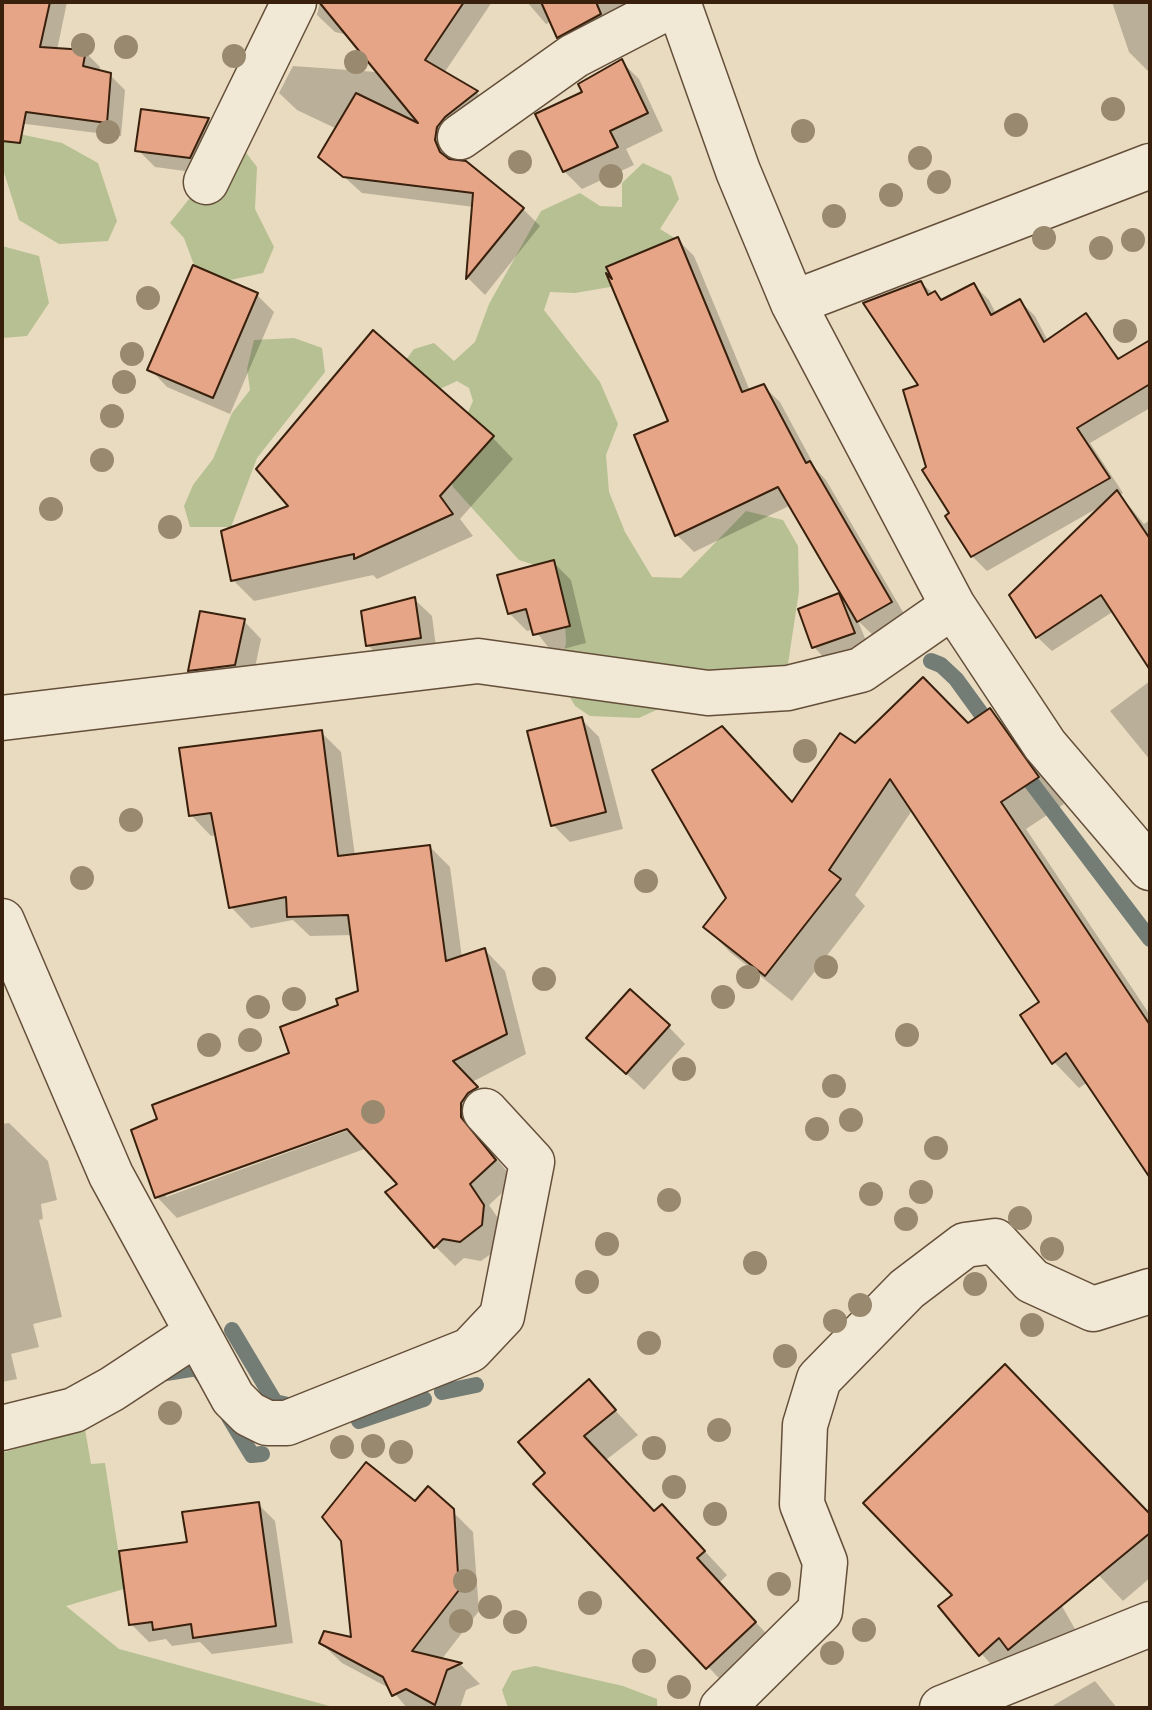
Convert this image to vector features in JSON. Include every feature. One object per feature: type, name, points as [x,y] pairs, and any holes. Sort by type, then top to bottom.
[{"type":"street","points":[[206,182],[294,2]]},
{"type":"street","points":[[460,137],[574,56],[678,2],[738,171],[793,303],[953,606],[1045,745],[1150,868]]},
{"type":"street","points":[[793,303],[1150,166]]},
{"type":"street","points":[[2,718],[478,661],[708,693],[788,688],[861,670],[953,606]]},
{"type":"street","points":[[2,921],[15,983],[111,1175],[233,1398],[249,1414],[267,1423],[287,1423],[470,1350],[502,1316],[532,1162],[485,1111]]},
{"type":"street","points":[[722,1708],[820,1611],[825,1562],[802,1504],[805,1425],[819,1379],[907,1289],[965,1245],[995,1241],[1032,1281],[1093,1309],[1150,1291]]},
{"type":"street","points":[[2,1428],[74,1410],[197,1333]]},
{"type":"street","points":[[942,1708],[1150,1624]]},
{"type":"green space","points":[[2,133],[62,143],[98,163],[117,221],[108,241],[59,244],[19,220],[2,166]]},
{"type":"green space","points":[[244,150],[257,167],[255,209],[274,247],[263,273],[221,282],[194,265],[184,238],[170,223],[189,199]]},
{"type":"green space","points":[[643,163],[671,176],[679,199],[660,229],[678,240],[622,285],[575,293],[550,292],[544,310],[600,382],[618,424],[606,455],[609,492],[625,532],[652,577],[681,578],[746,511],[783,520],[798,546],[799,591],[788,664],[768,698],[665,706],[639,718],[590,716],[575,706],[558,676],[566,643],[564,602],[547,569],[519,560],[453,487],[445,439],[466,417],[473,401],[469,388],[457,381],[427,395],[402,365],[414,349],[434,343],[454,361],[475,342],[489,304],[541,211],[580,193],[600,206],[622,207],[622,183]]},
{"type":"green space","points":[[2,246],[39,256],[49,303],[27,336],[2,338]]},
{"type":"green space","points":[[294,338],[322,348],[325,372],[257,458],[231,527],[190,527],[184,506],[193,485],[213,459],[232,413],[250,390],[247,369],[254,340]]},
{"type":"green space","points":[[85,1429],[91,1464],[105,1463],[124,1589],[66,1606],[119,1649],[337,1708],[2,1708],[2,1453]]},
{"type":"green space","points":[[535,1666],[623,1686],[657,1699],[657,1708],[508,1708],[502,1690],[512,1671]]},
{"type":"building","points":[[2,2],[50,2],[40,47],[86,50],[83,66],[111,73],[107,123],[26,112],[20,143],[2,141]]},
{"type":"building","points":[[319,2],[464,2],[425,60],[478,91],[445,117],[437,127],[435,140],[440,152],[449,159],[466,161],[524,208],[466,279],[473,193],[343,177],[318,157],[356,93],[418,123]]},
{"type":"building","points":[[541,2],[596,2],[601,14],[557,38]]},
{"type":"building","points":[[622,59],[648,113],[610,131],[618,147],[563,172],[535,114],[582,92],[578,84]]},
{"type":"building","points":[[141,109],[209,118],[190,158],[135,151]]},
{"type":"building","points":[[678,237],[742,392],[764,384],[806,463],[810,461],[892,602],[857,622],[778,487],[675,536],[634,435],[668,421],[606,267]]},
{"type":"building","points":[[193,265],[258,293],[213,398],[147,370]]},
{"type":"building","points":[[921,281],[928,295],[935,291],[941,300],[974,283],[991,315],[1020,299],[1044,342],[1086,313],[1118,359],[1150,340],[1150,384],[1077,428],[1110,478],[971,557],[945,516],[949,513],[922,470],[926,467],[903,390],[918,385],[863,303]]},
{"type":"building","points":[[373,330],[494,436],[440,496],[453,514],[354,559],[354,554],[231,581],[221,531],[288,506],[256,469]]},
{"type":"building","points":[[1117,490],[1150,539],[1150,670],[1101,595],[1036,638],[1009,595]]},
{"type":"building","points":[[554,560],[570,626],[533,635],[526,609],[508,614],[497,575]]},
{"type":"building","points":[[839,593],[855,633],[812,648],[798,609]]},
{"type":"building","points":[[415,597],[421,638],[366,646],[361,611]]},
{"type":"building","points":[[200,611],[245,619],[235,665],[188,671]]},
{"type":"building","points":[[923,677],[968,723],[990,708],[1039,777],[1001,802],[1150,1025],[1150,1178],[1066,1053],[1052,1064],[1020,1015],[1039,1002],[890,779],[829,870],[841,879],[765,976],[703,927],[726,898],[652,770],[722,726],[792,802],[840,733],[855,743]]},
{"type":"building","points":[[582,717],[606,812],[551,826],[527,731]]},
{"type":"building","points":[[322,730],[338,856],[430,845],[446,961],[485,948],[507,1034],[453,1061],[478,1087],[468,1093],[461,1103],[461,1117],[496,1160],[470,1184],[484,1205],[482,1225],[460,1242],[443,1239],[434,1248],[385,1192],[397,1184],[347,1129],[155,1198],[131,1130],[157,1119],[152,1105],[289,1053],[280,1027],[338,1005],[336,999],[358,991],[348,915],[287,917],[286,897],[229,908],[211,813],[189,816],[179,748]]},
{"type":"building","points":[[630,989],[670,1025],[626,1074],[586,1038]]},
{"type":"building","points":[[1005,1364],[1150,1514],[1150,1533],[1008,1650],[999,1638],[979,1656],[938,1606],[952,1595],[863,1503]]},
{"type":"building","points":[[589,1379],[616,1410],[584,1436],[654,1511],[662,1504],[705,1551],[697,1558],[756,1622],[706,1669],[533,1484],[545,1473],[518,1442]]},
{"type":"building","points":[[366,1462],[415,1501],[428,1486],[454,1509],[459,1590],[412,1651],[462,1663],[447,1670],[435,1705],[406,1689],[392,1696],[383,1677],[319,1643],[324,1631],[351,1637],[341,1541],[322,1517]]},
{"type":"building","points":[[259,1502],[276,1626],[193,1638],[191,1624],[153,1630],[152,1622],[129,1625],[119,1551],[187,1542],[182,1512]]},
{"type":"waterway","points":[[931,661],[941,665],[956,679],[993,730]]},
{"type":"waterway","points":[[1018,765],[1150,939]]},
{"type":"waterway","points":[[232,1330],[275,1402],[292,1406]]},
{"type":"waterway","points":[[160,1374],[197,1368],[206,1380]]},
{"type":"waterway","points":[[442,1392],[476,1385]]},
{"type":"waterway","points":[[359,1421],[424,1399]]},
{"type":"waterway","points":[[229,1417],[252,1455],[262,1454]]}]
